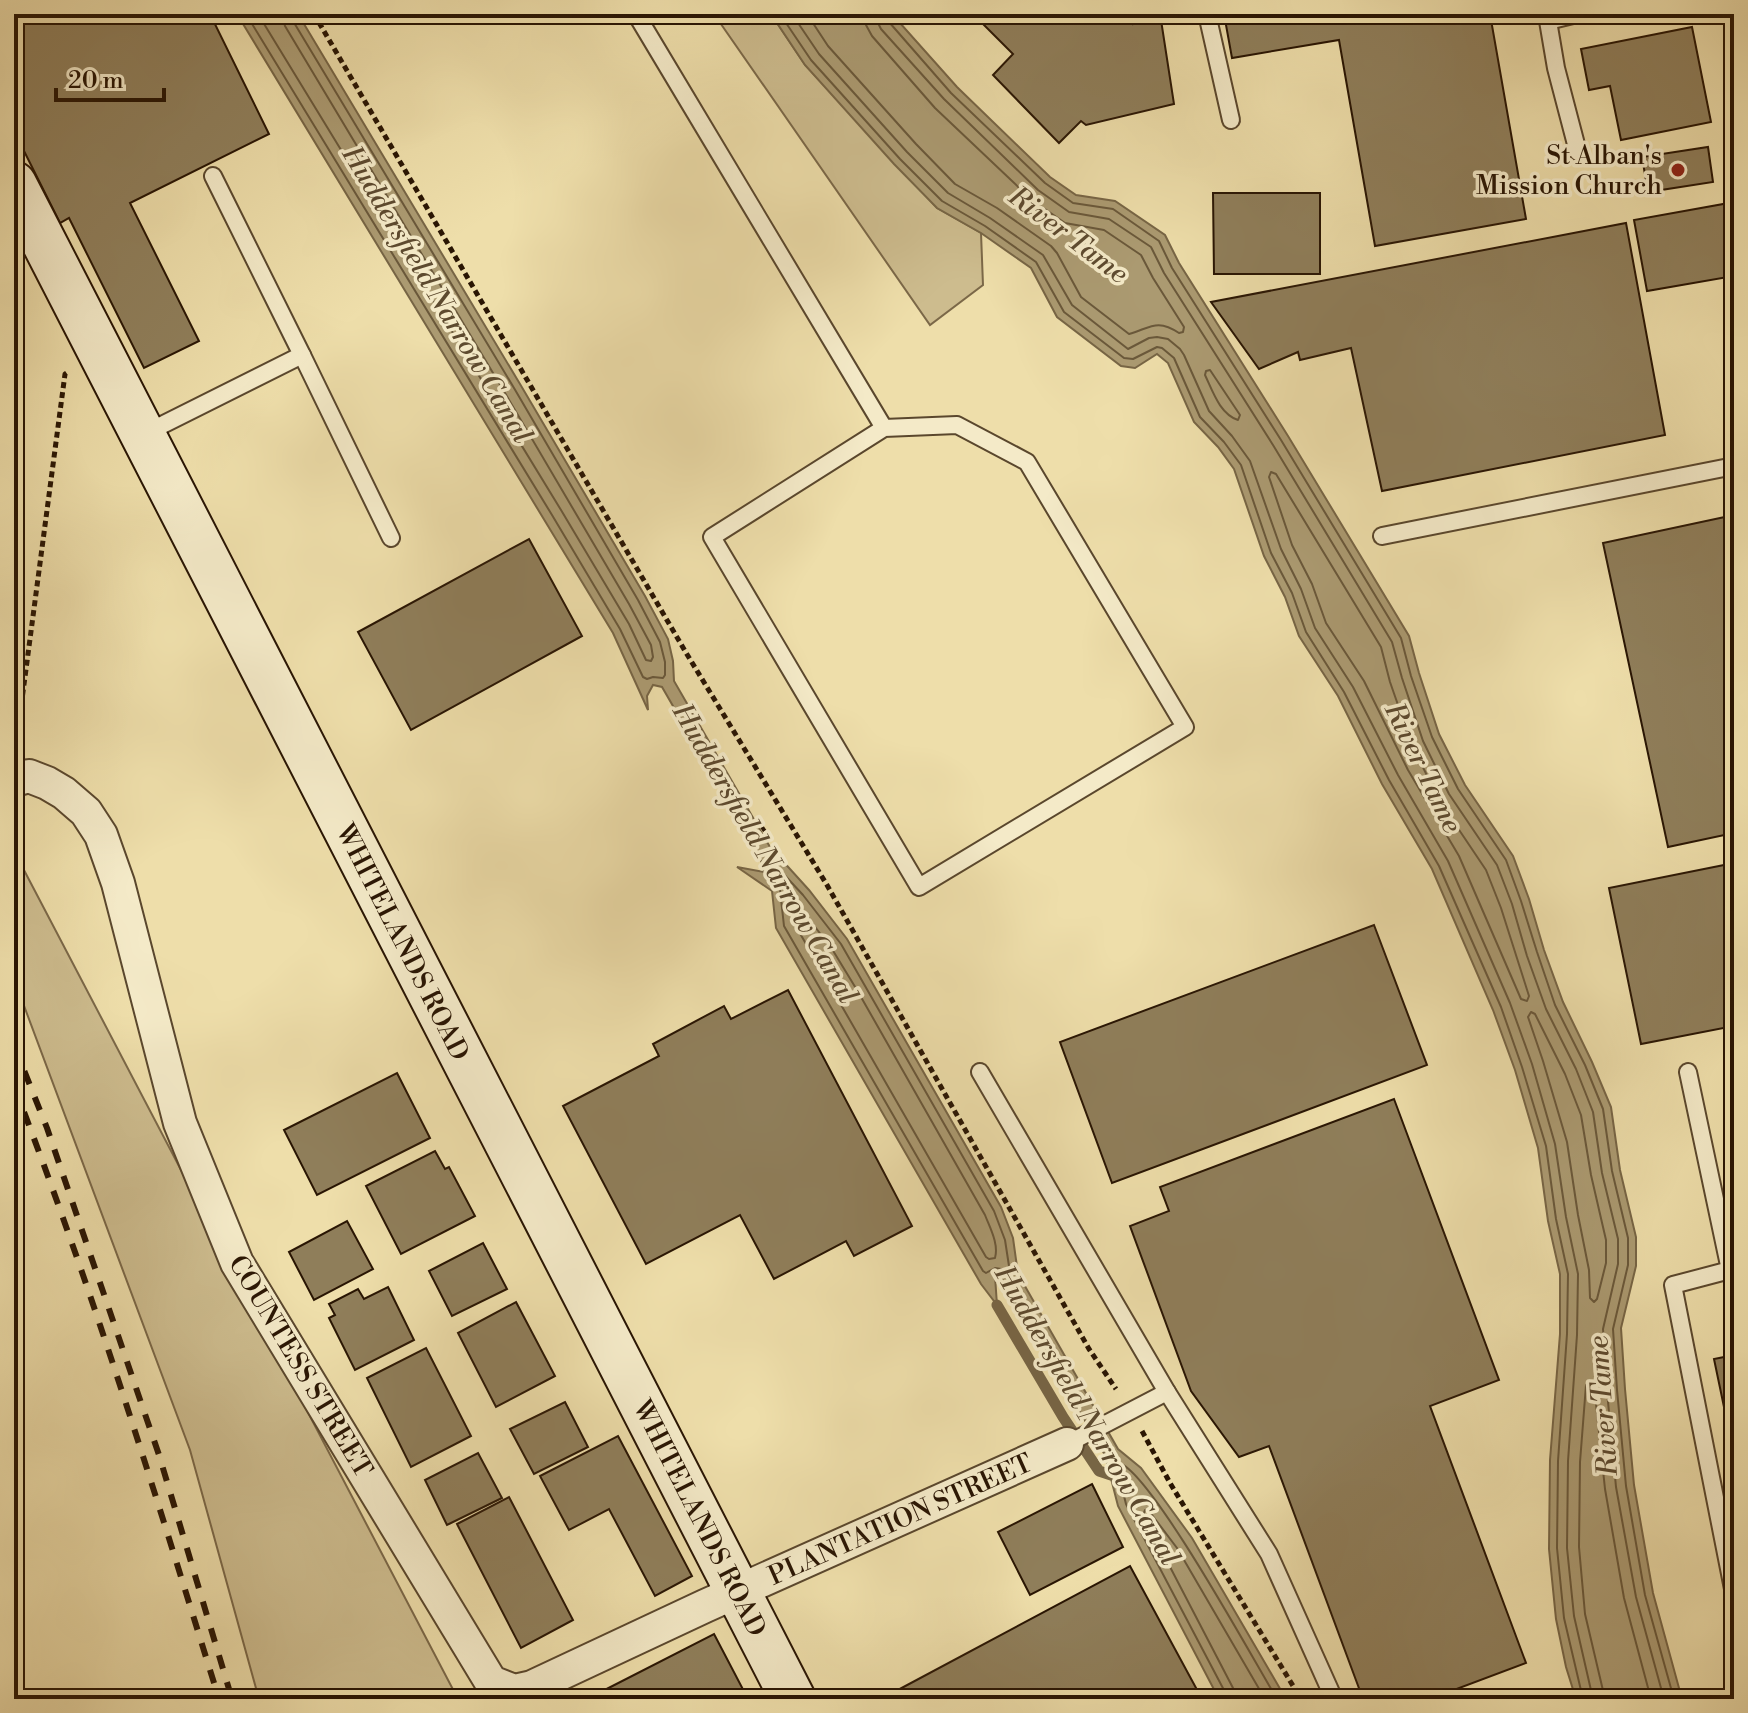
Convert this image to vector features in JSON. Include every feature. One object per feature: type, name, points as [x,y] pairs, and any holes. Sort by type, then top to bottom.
[{"type":"street","name":"WHITELANDS ROAD","points":[[14,184],[793,1699]]},
{"type":"street","name":"COUNTESS STREET","points":[[14,780],[29,776],[64,793],[86,812],[101,835],[118,883],[180,1123],[237,1263],[491,1682],[514,1691]]},
{"type":"street","name":"PLANTATION STREET","points":[[514,1691],[532,1687],[1067,1444]]},
{"type":"lane","points":[[636,14],[884,428]]},
{"type":"lane","points":[[1207,14],[1231,120]]},
{"type":"lane","points":[[1577,14],[1547,18],[1556,68],[1578,152]]},
{"type":"lane","points":[[213,176],[391,538]]},
{"type":"lane","points":[[143,435],[302,355]]},
{"type":"lane","points":[[957,425],[1027,462],[1185,727],[919,887],[712,537],[884,428],[957,425]]},
{"type":"lane","points":[[1382,536],[1734,466]]},
{"type":"lane","points":[[980,1072],[1167,1392],[1269,1554],[1334,1699]]},
{"type":"lane","points":[[1688,1072],[1730,1270],[1673,1285],[1734,1594]]},
{"type":"lane","points":[[1716,1208],[1734,1203]]},
{"type":"lane","points":[[1067,1444],[1167,1392]]},
{"type":"path","points":[[314,14],[685,651],[827,885],[1089,1349]]},
{"type":"path","points":[[16,746],[65,374],[100,351]]},
{"type":"path","points":[[745,841],[765,828]]},
{"type":"path","points":[[1170,1483],[1301,1699]]},
{"type":"shaded area","points":[[714,14],[771,14],[805,65],[937,208],[981,233],[983,285],[930,325]]},
{"type":"shaded area","points":[[14,851],[458,1699],[259,1699],[190,1450],[14,979]]},
{"type":"water","name":"Huddersfield Narrow Canal","points":[[237,14],[298,14],[645,596],[668,639],[674,681],[770,847],[847,939],[1001,1207],[1013,1238],[1018,1274],[1118,1449],[1141,1468],[1192,1538],[1286,1699],[1219,1699],[1118,1506],[1105,1455],[1002,1279],[995,1276],[997,1305],[981,1284],[776,928],[772,891],[737,867],[764,872],[760,857],[662,687],[653,685],[647,696],[648,710],[613,633]]},
{"type":"water","name":"River Tame","points":[[771,14],[892,14],[957,87],[1050,177],[1076,195],[1115,201],[1165,235],[1179,263],[1409,636],[1439,734],[1465,785],[1513,856],[1563,1002],[1611,1107],[1620,1170],[1636,1237],[1636,1266],[1621,1328],[1634,1485],[1653,1593],[1682,1699],[1576,1699],[1556,1619],[1549,1549],[1550,1460],[1560,1334],[1560,1274],[1548,1221],[1538,1148],[1493,1010],[1432,869],[1382,784],[1338,696],[1299,636],[1285,597],[1264,556],[1234,469],[1194,422],[1168,363],[1157,354],[1135,368],[1121,366],[1057,317],[1031,268],[981,233],[937,208],[805,65]]},
{"type":"building","points":[[14,14],[210,14],[269,134],[130,203],[199,341],[144,368],[69,218],[60,223],[14,131]]},
{"type":"building","points":[[973,14],[1132,14],[1133,24],[1161,20],[1174,104],[1086,125],[1081,121],[1059,143],[993,75],[1013,54]]},
{"type":"building","points":[[1224,14],[1490,14],[1526,219],[1375,246],[1339,40],[1232,58]]},
{"type":"building","points":[[1692,27],[1711,122],[1621,140],[1610,86],[1589,90],[1581,49]]},
{"type":"building","name":"St Alban's Mission Church","points":[[1708,147],[1713,182],[1648,192],[1642,157]]},
{"type":"building","points":[[1213,193],[1320,193],[1320,274],[1214,274]]},
{"type":"building","points":[[1729,203],[1734,230],[1734,276],[1647,291],[1634,220]]},
{"type":"building","points":[[1626,223],[1665,435],[1382,491],[1351,348],[1300,360],[1298,352],[1259,369],[1211,302]]},
{"type":"building","points":[[1734,515],[1734,833],[1668,847],[1603,543]]},
{"type":"building","points":[[529,539],[582,636],[411,730],[358,632]]},
{"type":"building","points":[[1734,863],[1734,1026],[1641,1044],[1609,888]]},
{"type":"building","points":[[1374,925],[1427,1065],[1112,1183],[1060,1042]]},
{"type":"building","points":[[788,990],[912,1226],[854,1256],[846,1241],[774,1279],[740,1215],[646,1264],[563,1106],[659,1056],[653,1044],[724,1006],[731,1019]]},
{"type":"building","points":[[397,1073],[430,1138],[317,1195],[284,1130]]},
{"type":"building","points":[[1394,1099],[1499,1380],[1430,1406],[1526,1663],[1430,1699],[1363,1699],[1269,1446],[1239,1457],[1191,1391],[1130,1226],[1169,1211],[1160,1187]]},
{"type":"building","points":[[435,1151],[445,1169],[449,1167],[475,1216],[401,1254],[366,1186]]},
{"type":"building","points":[[347,1221],[373,1269],[314,1300],[289,1252]]},
{"type":"building","points":[[483,1243],[507,1289],[452,1316],[429,1271]]},
{"type":"building","points":[[388,1287],[414,1340],[355,1370],[329,1318],[335,1315],[329,1304],[358,1289],[364,1299]]},
{"type":"building","points":[[516,1302],[555,1376],[496,1407],[458,1333]]},
{"type":"building","points":[[426,1348],[471,1436],[411,1467],[367,1378]]},
{"type":"building","points":[[1734,1355],[1734,1455],[1714,1359]]},
{"type":"building","points":[[565,1402],[588,1447],[534,1474],[510,1429]]},
{"type":"building","points":[[618,1436],[692,1576],[655,1596],[609,1509],[569,1530],[540,1476]]},
{"type":"building","points":[[478,1453],[502,1498],[447,1525],[425,1480]]},
{"type":"building","points":[[1092,1484],[1123,1547],[1030,1595],[998,1532]]},
{"type":"building","points":[[509,1497],[573,1620],[521,1648],[457,1524]]},
{"type":"building","points":[[1130,1566],[1202,1699],[881,1699]]},
{"type":"building","points":[[714,1634],[748,1699],[587,1699]]},
{"type":"waterway","name":"Huddersfield Narrow Canal","points":[[997,1305],[1063,1417],[1099,1471],[1111,1475]]},
{"type":"railway","points":[[14,1045],[47,1128],[159,1455],[232,1699]]},
{"type":"railway","points":[[14,1086],[96,1314],[219,1699]]},
{"type":"place","name":"St Alban's Mission Church","points":[[1678,170]]}]
